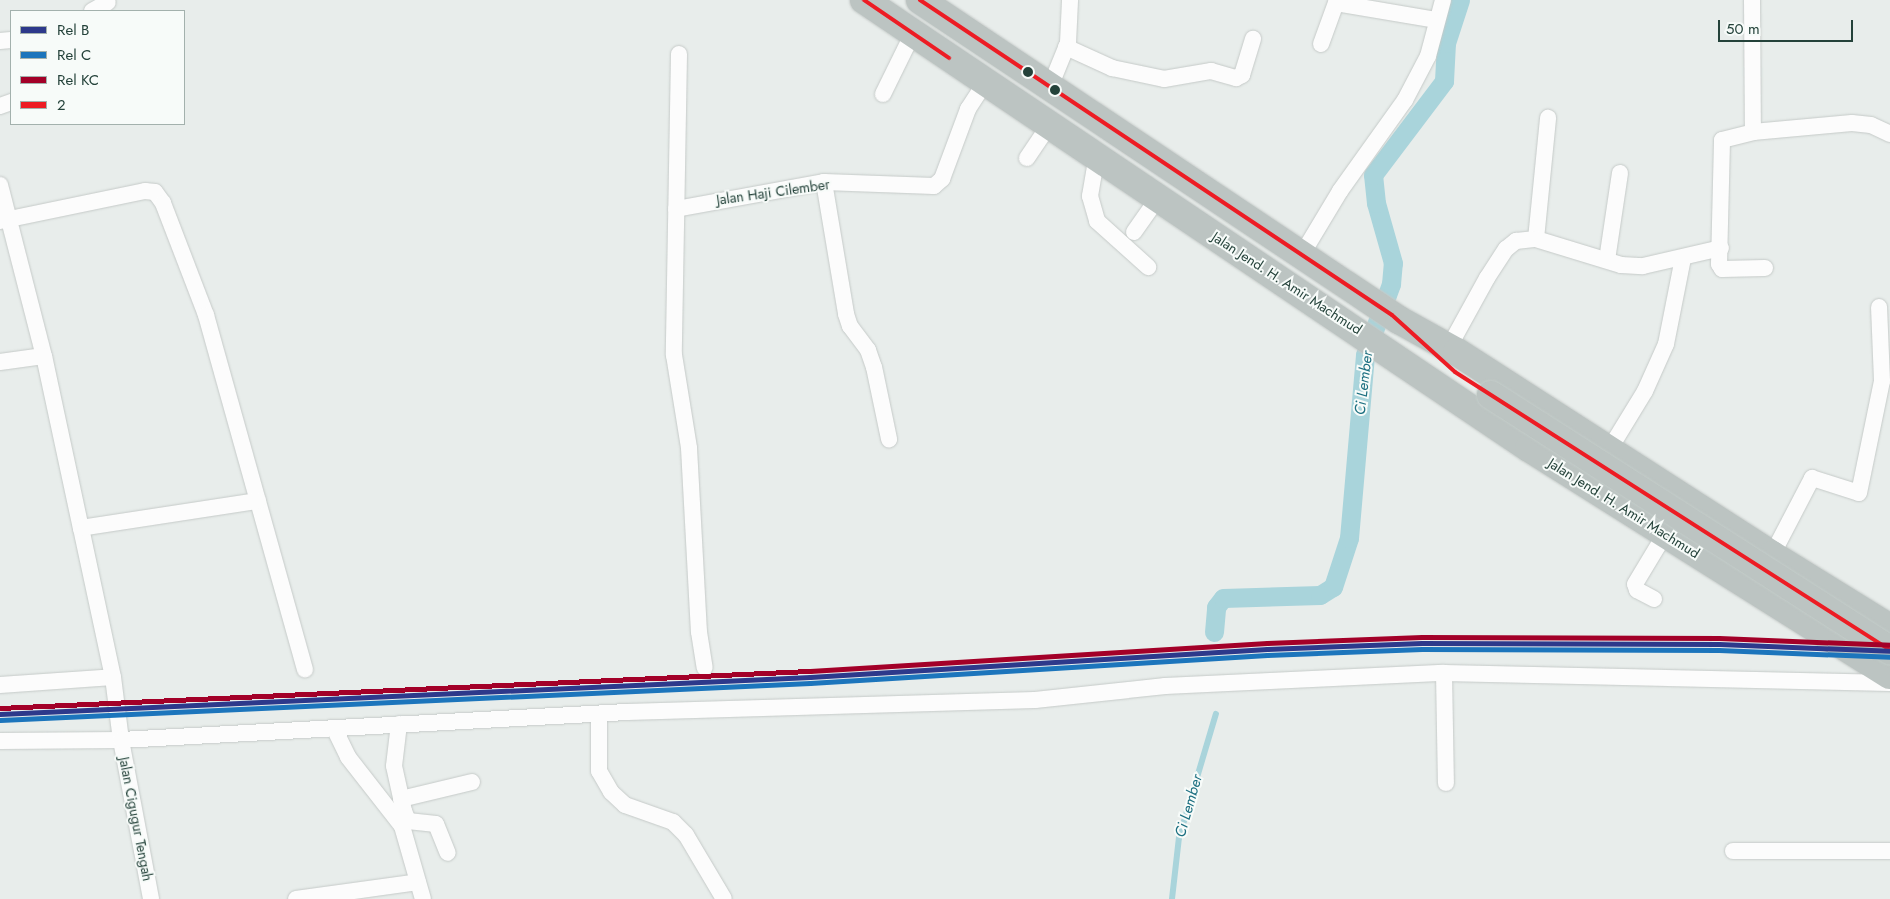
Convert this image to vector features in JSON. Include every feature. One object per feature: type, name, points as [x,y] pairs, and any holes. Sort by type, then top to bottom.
[{"type":"highway","name":"Jalan Jend. H. Amir Machmud","points":[[864,0],[1377,343],[1529,448],[1890,675]]},
{"type":"highway","points":[[920,0],[1395,318],[1452,360],[1491,395],[1890,650]]},
{"type":"highway","points":[[1377,343],[1452,360],[1609,450],[1772,556],[1890,628]]},
{"type":"highway","points":[[1753,588],[1772,556]]},
{"type":"street","points":[[1050,87],[1066,47],[1070,0]]},
{"type":"street","points":[[1301,256],[1345,183],[1405,100],[1428,56],[1442,0]]},
{"type":"street","points":[[1752,0],[1753,132]]},
{"type":"street","points":[[1321,44],[1336,1],[1436,20]]},
{"type":"street","points":[[94,10],[108,2]]},
{"type":"street","points":[[883,94],[913,33]]},
{"type":"street","points":[[1066,47],[1112,68],[1164,79],[1211,71],[1236,78],[1242,75],[1252,39]]},
{"type":"street","points":[[679,54],[674,355],[689,448],[699,632],[705,668]]},
{"type":"street","name":"Jalan Haji Cilember","points":[[676,209],[824,182],[924,188],[938,184],[968,109],[986,83]]},
{"type":"street","points":[[1536,239],[1548,118]]},
{"type":"street","points":[[1765,268],[1722,269],[1719,264],[1721,248],[1719,146],[1722,140],[1753,132],[1852,123],[1872,125],[1890,134]]},
{"type":"street","points":[[1027,158],[1049,125]]},
{"type":"street","points":[[1097,155],[1090,196],[1097,221],[1148,267]]},
{"type":"street","points":[[1607,260],[1620,173]]},
{"type":"street","points":[[824,182],[846,314],[850,326],[868,350],[874,367],[889,439]]},
{"type":"street","name":"Jalan Cigugur Tengah","points":[[0,186],[4,220],[44,356],[82,528],[113,677],[121,740],[151,899]]},
{"type":"street","points":[[4,220],[155,192],[163,203],[206,315],[305,669]]},
{"type":"street","points":[[1134,232],[1158,198]]},
{"type":"street","points":[[1452,360],[1506,248],[1516,241],[1536,239],[1621,265],[1643,266],[1721,248]]},
{"type":"street","points":[[1609,450],[1645,391],[1666,344],[1683,258]]},
{"type":"street","points":[[1772,556],[1812,478],[1859,493],[1882,382],[1879,306]]},
{"type":"street","points":[[0,362],[44,356]]},
{"type":"street","points":[[82,528],[258,501]]},
{"type":"street","points":[[1654,599],[1637,590],[1635,584],[1665,534]]},
{"type":"street","points":[[0,741],[121,740],[599,714],[1036,700],[1165,686],[1444,673],[1860,680],[1890,683]]},
{"type":"street","points":[[1444,673],[1446,783]]},
{"type":"street","points":[[0,685],[113,677]]},
{"type":"street","points":[[599,714],[599,771],[611,792],[625,805],[673,822],[686,834],[724,899]]},
{"type":"street","points":[[399,724],[394,766],[408,821],[436,824],[448,853]]},
{"type":"street","points":[[334,728],[348,757],[402,826],[423,899]]},
{"type":"street","points":[[401,799],[472,782]]},
{"type":"street","points":[[1733,851],[1890,851]]},
{"type":"street","points":[[296,899],[418,882]]},
{"type":"waterway","name":"Ci Lember","points":[[1214,632],[1216,607],[1223,598],[1320,595],[1333,587],[1349,538],[1365,355],[1391,284],[1393,263],[1376,203],[1373,175],[1444,81],[1446,43],[1460,0]]},
{"type":"waterway","name":"Ci Lember","points":[[1172,899],[1179,838],[1216,714]]},
{"type":"rail line","name":"KC","points":[[0,708],[810,671],[1267,643],[1422,637],[1719,638],[1890,645]]},
{"type":"rail line","name":"B","points":[[0,714],[810,677],[1267,649],[1422,643],[1719,644],[1890,651]]},
{"type":"rail line","name":"C","points":[[0,720],[810,683],[1267,655],[1422,649],[1719,650],[1890,657]]},
{"type":"transit line","name":"2","points":[[864,0],[949,58]]},
{"type":"transit line","name":"2","points":[[920,0],[1392,315],[1455,372],[1890,650]]}]
